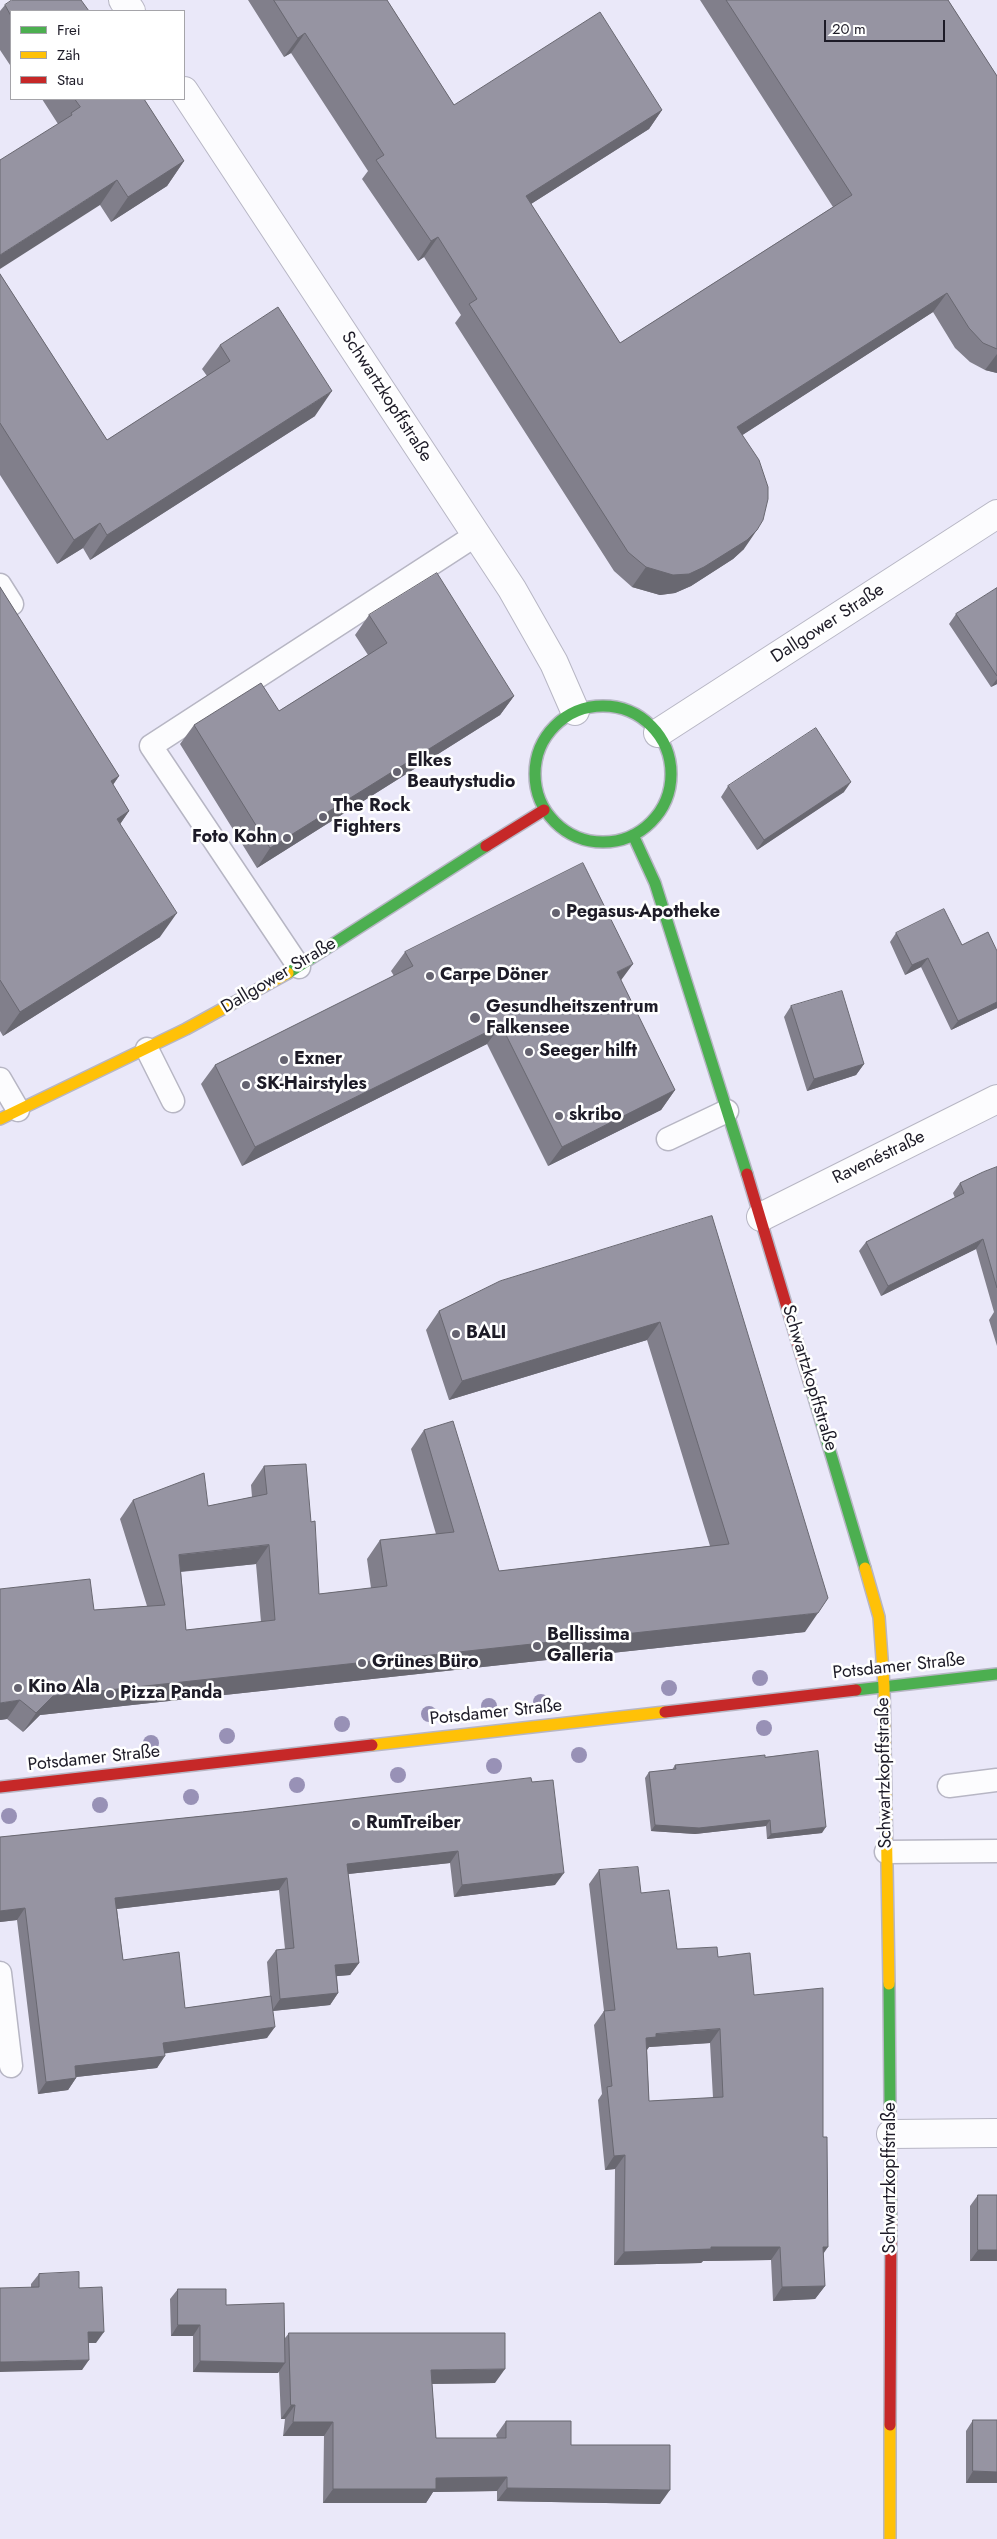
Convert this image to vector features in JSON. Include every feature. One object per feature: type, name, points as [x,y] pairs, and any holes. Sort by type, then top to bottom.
[{"type":"street","name":"Schwartzkopffstraße","points":[[185,93],[512,589],[554,663],[575,711]]},
{"type":"street","name":"Dallgower Straße","points":[[658,733],[997,514]]},
{"type":"street","points":[[611,705],[629,710],[646,720],[658,733],[668,754],[671,778],[666,801],[652,821],[633,835],[614,841],[594,842],[569,833],[557,825],[544,810],[536,788],[535,765],[541,742],[555,724],[575,711],[593,706],[611,705]]},
{"type":"street","name":"Dallgower Straße","points":[[9,1115],[147,1049],[247,997],[299,967],[544,810]]},
{"type":"street","name":"Schwartzkopffstraße","points":[[633,835],[655,883],[761,1216],[879,1617],[884,1686],[891,2134],[890,2539]]},
{"type":"street","name":"Ravenéstraße","points":[[761,1216],[997,1099]]},
{"type":"street","name":"Potsdamer Straße","points":[[0,1787],[997,1674]]},
{"type":"street","points":[[891,2134],[997,2133]]},
{"type":"lane","points":[[299,967],[151,746],[476,535]]},
{"type":"lane","points":[[147,1049],[173,1101]]},
{"type":"lane","points":[[0,1079],[9,1115]]},
{"type":"lane","points":[[668,1138],[727,1111]]},
{"type":"lane","points":[[949,1786],[997,1780]]},
{"type":"lane","points":[[886,1852],[997,1851]]},
{"type":"lane","points":[[0,1973],[11,2066]]},
{"type":"building","points":[[12,0],[81,0],[88,10],[10,10],[10,14],[5,5]]},
{"type":"building","points":[[274,0],[387,0],[454,105],[600,12],[662,110],[526,196],[620,343],[852,195],[726,0],[948,0],[997,76],[997,349],[983,343],[969,328],[947,293],[737,427],[759,460],[768,487],[768,499],[763,520],[757,530],[747,540],[704,567],[689,574],[673,575],[646,567],[628,552],[469,304],[477,299],[438,237],[431,241],[376,160],[384,155],[305,33],[298,38]]},
{"type":"building","points":[[76,100],[145,100],[184,161],[128,197],[117,180],[0,255],[0,160],[72,115],[71,113],[80,107]]},
{"type":"building","points":[[0,274],[107,440],[230,361],[220,345],[278,307],[332,391],[107,535],[100,523],[74,540],[0,423]]},
{"type":"building","points":[[437,573],[514,696],[270,848],[194,725],[261,683],[279,711],[387,643],[369,615]]},
{"type":"building","points":[[0,587],[119,776],[111,781],[129,811],[117,819],[177,913],[20,1012],[0,980]]},
{"type":"building","points":[[997,588],[997,676],[956,614]]},
{"type":"building","points":[[816,728],[851,782],[764,840],[728,786]]},
{"type":"building","name":"Gesundheitszentrum Falkensee","points":[[583,863],[633,964],[617,972],[675,1090],[562,1147],[501,1025],[255,1147],[215,1065],[413,966],[405,952]]},
{"type":"building","points":[[944,909],[962,945],[988,932],[997,951],[997,1002],[958,1021],[928,958],[912,965],[896,933]]},
{"type":"building","points":[[842,991],[864,1064],[814,1079],[791,1006]]},
{"type":"building","points":[[997,1167],[997,1288],[983,1239],[888,1286],[866,1242],[964,1193],[960,1183]]},
{"type":"building","points":[[712,1216],[828,1598],[818,1613],[53,1696],[36,1713],[20,1700],[0,1703],[0,1589],[90,1579],[94,1610],[165,1605],[133,1500],[204,1473],[208,1506],[267,1494],[264,1466],[306,1464],[311,1522],[315,1521],[319,1594],[387,1586],[380,1540],[454,1532],[424,1430],[453,1421],[499,1571],[729,1544],[660,1322],[462,1381],[439,1311],[500,1281]],"holes":[[[269,1545],[275,1620],[186,1630],[179,1555]]]},
{"type":"building","points":[[818,1751],[826,1827],[771,1834],[770,1820],[699,1828],[655,1825],[649,1772],[676,1769],[675,1765]]},
{"type":"building","points":[[531,1778],[532,1782],[553,1780],[564,1873],[462,1885],[458,1851],[347,1864],[359,1963],[335,1965],[338,1993],[280,1999],[276,1950],[294,1948],[287,1878],[115,1898],[123,1960],[179,1952],[185,2008],[271,1996],[275,2027],[163,2043],[165,2056],[75,2066],[76,2078],[46,2082],[25,1908],[0,1911],[0,1837],[242,1812]]},
{"type":"building","points":[[638,1867],[641,1893],[669,1890],[677,1949],[717,1947],[718,1957],[750,1953],[754,1995],[823,1988],[823,2137],[827,2137],[828,2247],[823,2247],[825,2286],[782,2287],[780,2247],[711,2247],[711,2249],[624,2252],[625,2155],[614,2156],[607,2087],[612,2086],[604,2011],[615,2010],[599,1870]],"holes":[[[720,2029],[723,2097],[649,2101],[646,2038],[656,2037],[656,2034]]]},
{"type":"building","points":[[978,2195],[997,2195],[997,2250],[978,2250]]},
{"type":"building","points":[[79,2272],[79,2288],[102,2287],[104,2332],[88,2332],[89,2360],[0,2362],[0,2288],[39,2287],[39,2274]]},
{"type":"building","points":[[178,2289],[226,2289],[226,2305],[284,2303],[285,2363],[200,2361],[200,2325],[178,2325]]},
{"type":"building","points":[[289,2333],[505,2333],[505,2369],[431,2370],[436,2438],[506,2438],[506,2421],[571,2421],[571,2445],[670,2445],[670,2490],[507,2488],[507,2477],[436,2478],[436,2489],[333,2489],[333,2422],[293,2422],[295,2405],[291,2405]]},
{"type":"building","points":[[973,2420],[997,2420],[997,2472],[973,2471]]},
{"type":"traffic: fast","points":[[603,706],[629,711],[641,717],[651,726],[660,736],[666,748],[671,774],[666,800],[660,812],[651,822],[641,831],[629,837],[603,842],[577,837],[565,831],[555,822],[546,812],[540,800],[535,774],[540,748],[546,736],[555,726],[565,717],[577,711],[603,706]]},
{"type":"traffic: fast","points":[[633,835],[655,883],[747,1174]]},
{"type":"traffic: fast","points":[[288,973],[486,846]]},
{"type":"traffic: fast","points":[[809,1381],[865,1568]]},
{"type":"traffic: fast","points":[[856,1690],[997,1674]]},
{"type":"traffic: fast","points":[[889,1984],[891,2223]]},
{"type":"traffic: slow","points":[[0,1119],[186,1029],[288,973]]},
{"type":"traffic: slow","points":[[865,1568],[879,1617],[884,1686],[889,1984]]},
{"type":"traffic: slow","points":[[372,1745],[665,1712]]},
{"type":"traffic: slow","points":[[890,2425],[890,2539]]},
{"type":"traffic: jam","points":[[486,846],[544,810]]},
{"type":"traffic: jam","points":[[747,1174],[809,1381]]},
{"type":"traffic: jam","points":[[665,1712],[856,1690]]},
{"type":"traffic: jam","points":[[0,1787],[372,1745]]},
{"type":"traffic: jam","points":[[890,2425],[891,2223]]},
{"type":"place","name":"Elkes Beautystudio","points":[[397,772]]},
{"type":"place","name":"The Rock Fighters","points":[[323,817]]},
{"type":"place","name":"Foto Kohn","points":[[287,838]]},
{"type":"place","name":"Pegasus-Apotheke","points":[[556,913]]},
{"type":"place","name":"Carpe Döner","points":[[430,976]]},
{"type":"place","name":"Gesundheitszentrum Falkensee","points":[[475,1018]]},
{"type":"place","name":"Seeger hilft","points":[[529,1052]]},
{"type":"place","name":"Exner","points":[[284,1060]]},
{"type":"place","name":"SK-Hairstyles","points":[[246,1085]]},
{"type":"place","name":"skribo","points":[[559,1116]]},
{"type":"place","name":"BALI","points":[[456,1334]]},
{"type":"place","name":"Bellissima Galleria","points":[[537,1646]]},
{"type":"place","name":"Grünes Büro","points":[[362,1663]]},
{"type":"place","name":"Kino Ala","points":[[18,1688]]},
{"type":"place","name":"Pizza Panda","points":[[110,1694]]},
{"type":"place","name":"RumTreiber","points":[[356,1824]]}]
